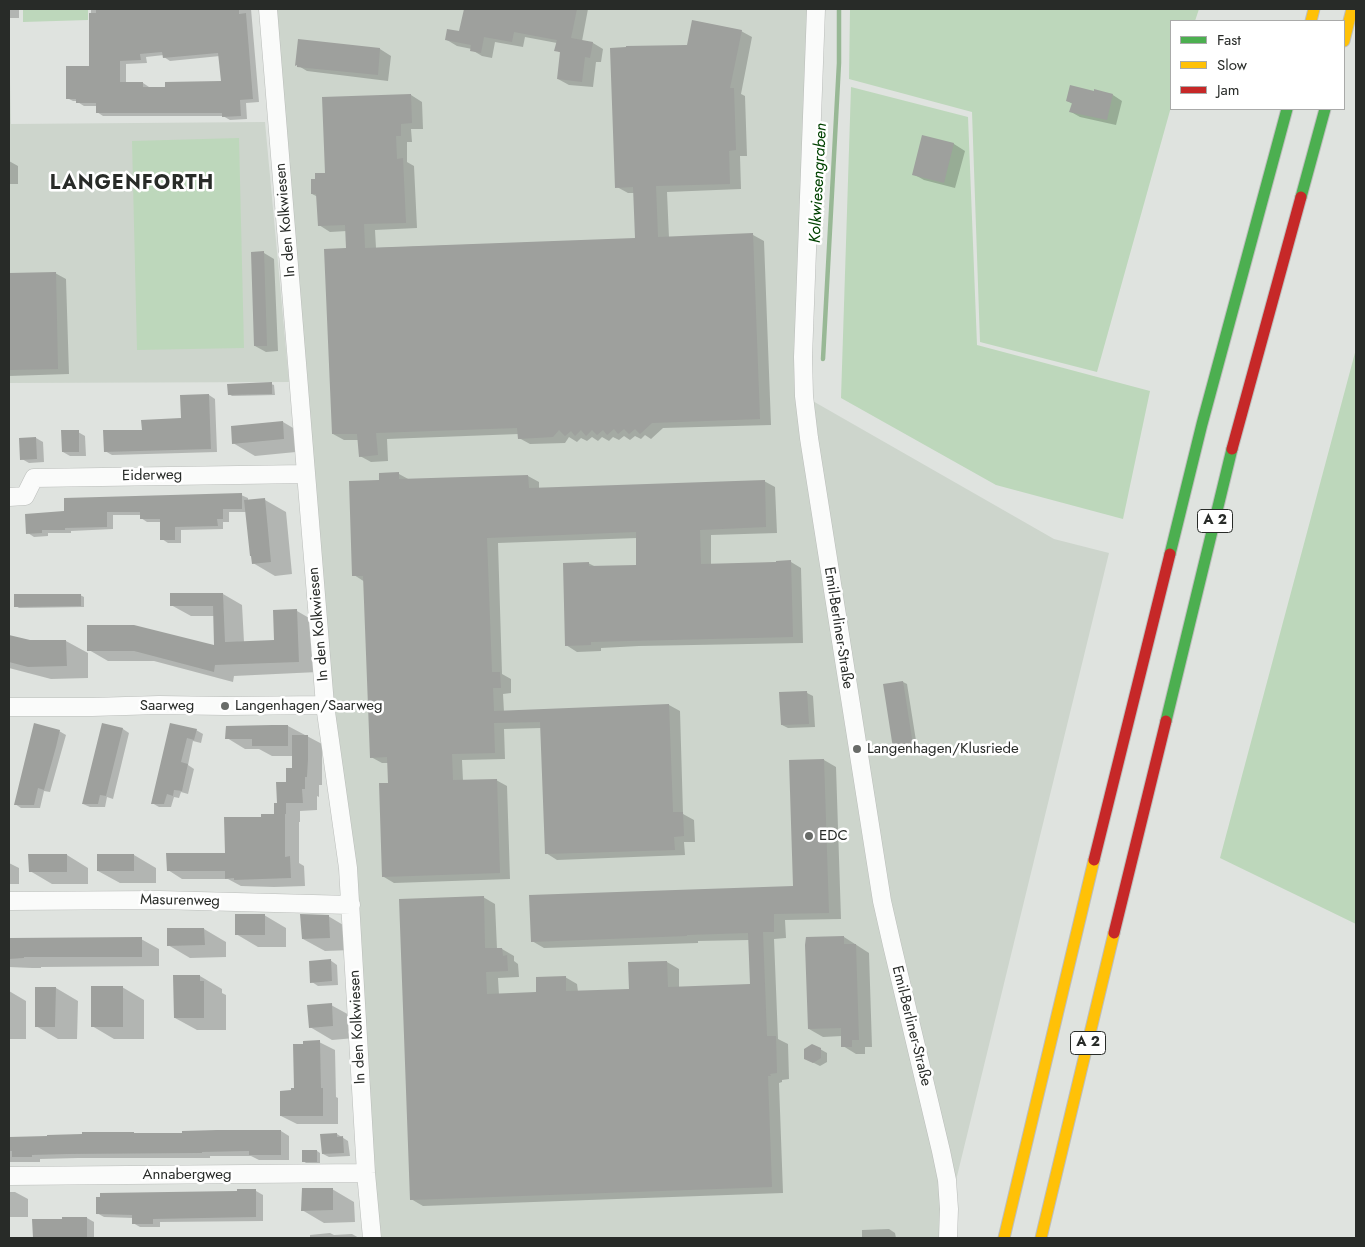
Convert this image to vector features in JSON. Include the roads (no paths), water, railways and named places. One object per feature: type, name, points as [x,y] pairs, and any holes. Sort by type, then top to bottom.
[{"type":"highway","points":[[1345,37],[1352,9]]},
{"type":"highway","name":"A 2","points":[[1004,1238],[1077,927],[1202,424],[1287,110]]},
{"type":"highway","name":"A 2","points":[[1041,1238],[1236,434],[1325,110]]},
{"type":"highway","points":[[1000,1205],[1026,1142]]},
{"type":"highway","points":[[1057,1219],[1062,1150]]},
{"type":"street","name":"In den Kolkwiesen","points":[[268,9],[325,705],[348,868],[366,1174],[372,1238]]},
{"type":"street","name":"Emil-Berliner-Straße","points":[[816,9],[803,357],[808,438],[882,901],[942,1151],[949,1209],[948,1238]]},
{"type":"street","name":"Eiderweg","points":[[9,497],[25,496],[34,478],[306,474]]},
{"type":"street","name":"Saarweg","points":[[9,707],[325,705]]},
{"type":"street","name":"Masurenweg","points":[[9,901],[159,900],[351,905]]},
{"type":"street","name":"Annabergweg","points":[[9,1176],[366,1174]]},
{"type":"waterway","name":"Kolkwiesengraben","points":[[823,359],[839,63],[839,9]]},
{"type":"place","name":"Langenhagen/Saarweg","points":[[225,706]]},
{"type":"place","name":"Langenhagen/Klusriede","points":[[857,749]]},
{"type":"place","name":"EDC","points":[[809,836]]},
{"type":"district","name":"LANGENFORTH","points":[[132,184]]}]
